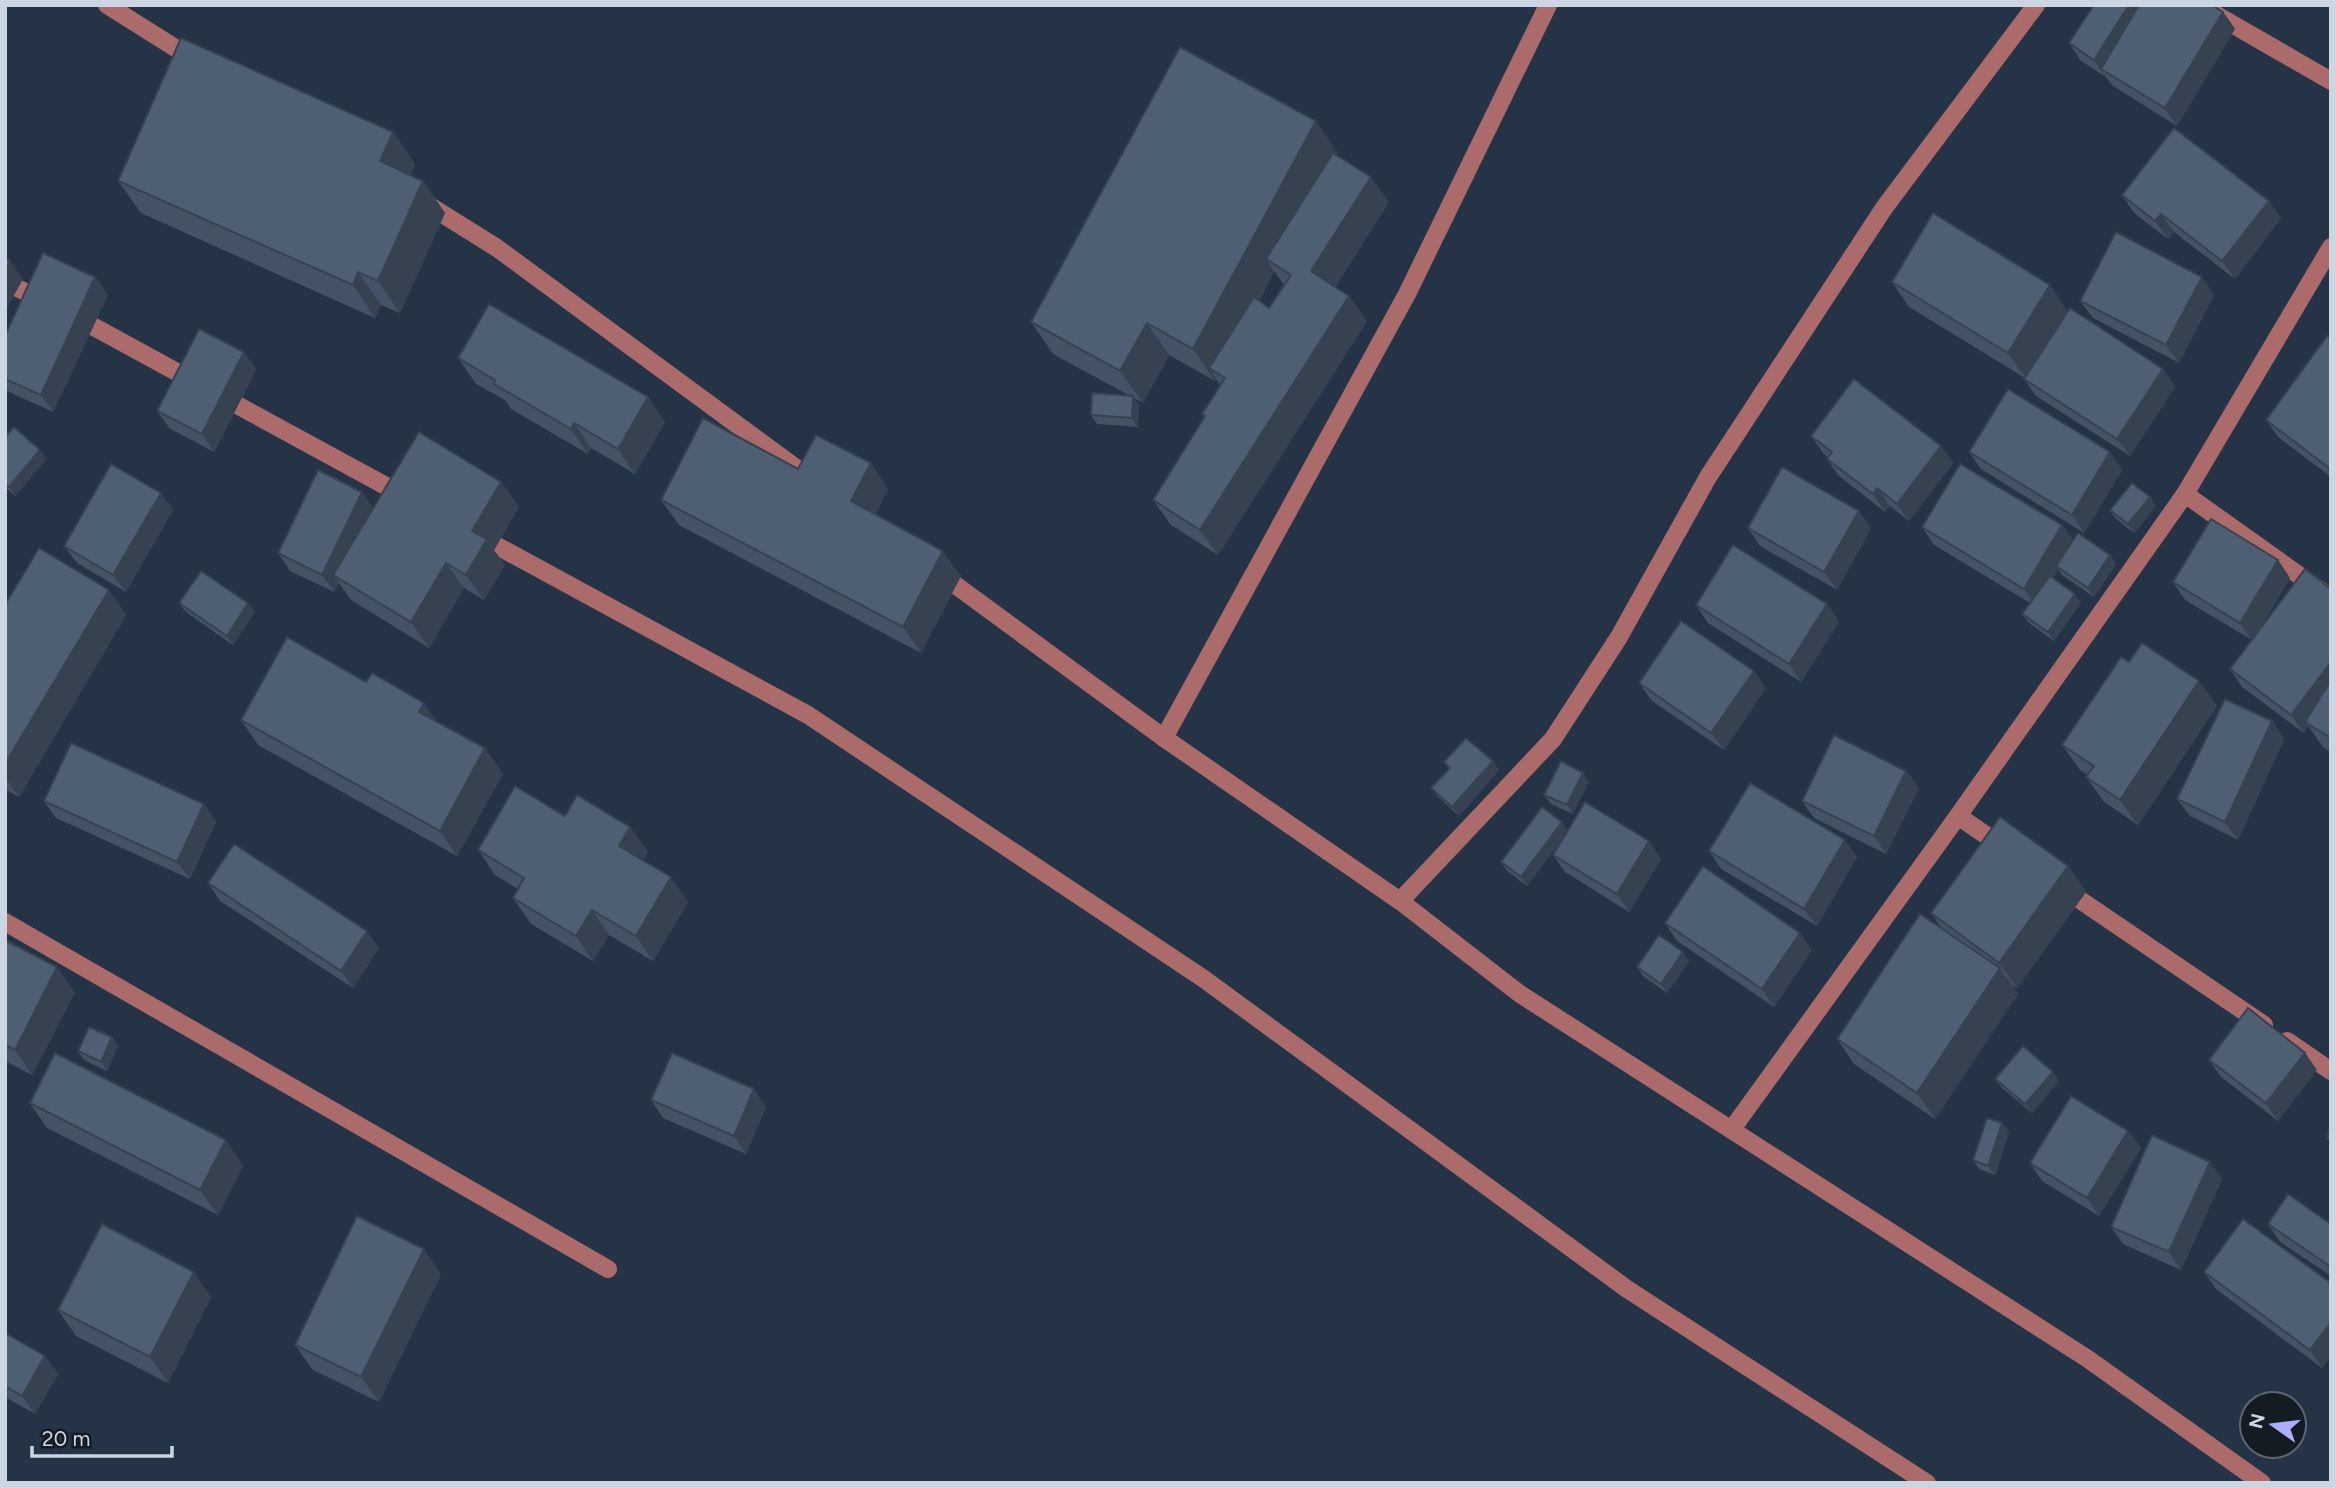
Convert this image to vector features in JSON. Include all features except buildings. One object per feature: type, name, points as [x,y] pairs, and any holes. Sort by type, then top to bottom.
[{"type":"street","points":[[107,5],[213,71]]},
{"type":"street","points":[[1164,738],[1407,294],[1548,5]]},
{"type":"street","points":[[1400,901],[1553,739],[1619,637],[1708,477],[1876,220],[2036,5]]},
{"type":"street","points":[[2199,5],[2331,81]]},
{"type":"street","points":[[414,196],[497,248],[830,493]]},
{"type":"street","points":[[1732,1129],[1958,816],[2185,494],[2331,247]]},
{"type":"street","points":[[5,282],[76,317],[417,503]]},
{"type":"street","points":[[2185,494],[2331,598]]},
{"type":"street","points":[[466,529],[808,715],[1204,979],[1627,1289],[1927,1483]]},
{"type":"street","points":[[930,566],[1164,738],[1400,901],[1520,994],[2088,1359],[2262,1483]]},
{"type":"street","points":[[1958,816],[2026,863]]},
{"type":"street","points":[[2048,878],[2331,1071]]},
{"type":"street","points":[[5,922],[608,1269]]}]
